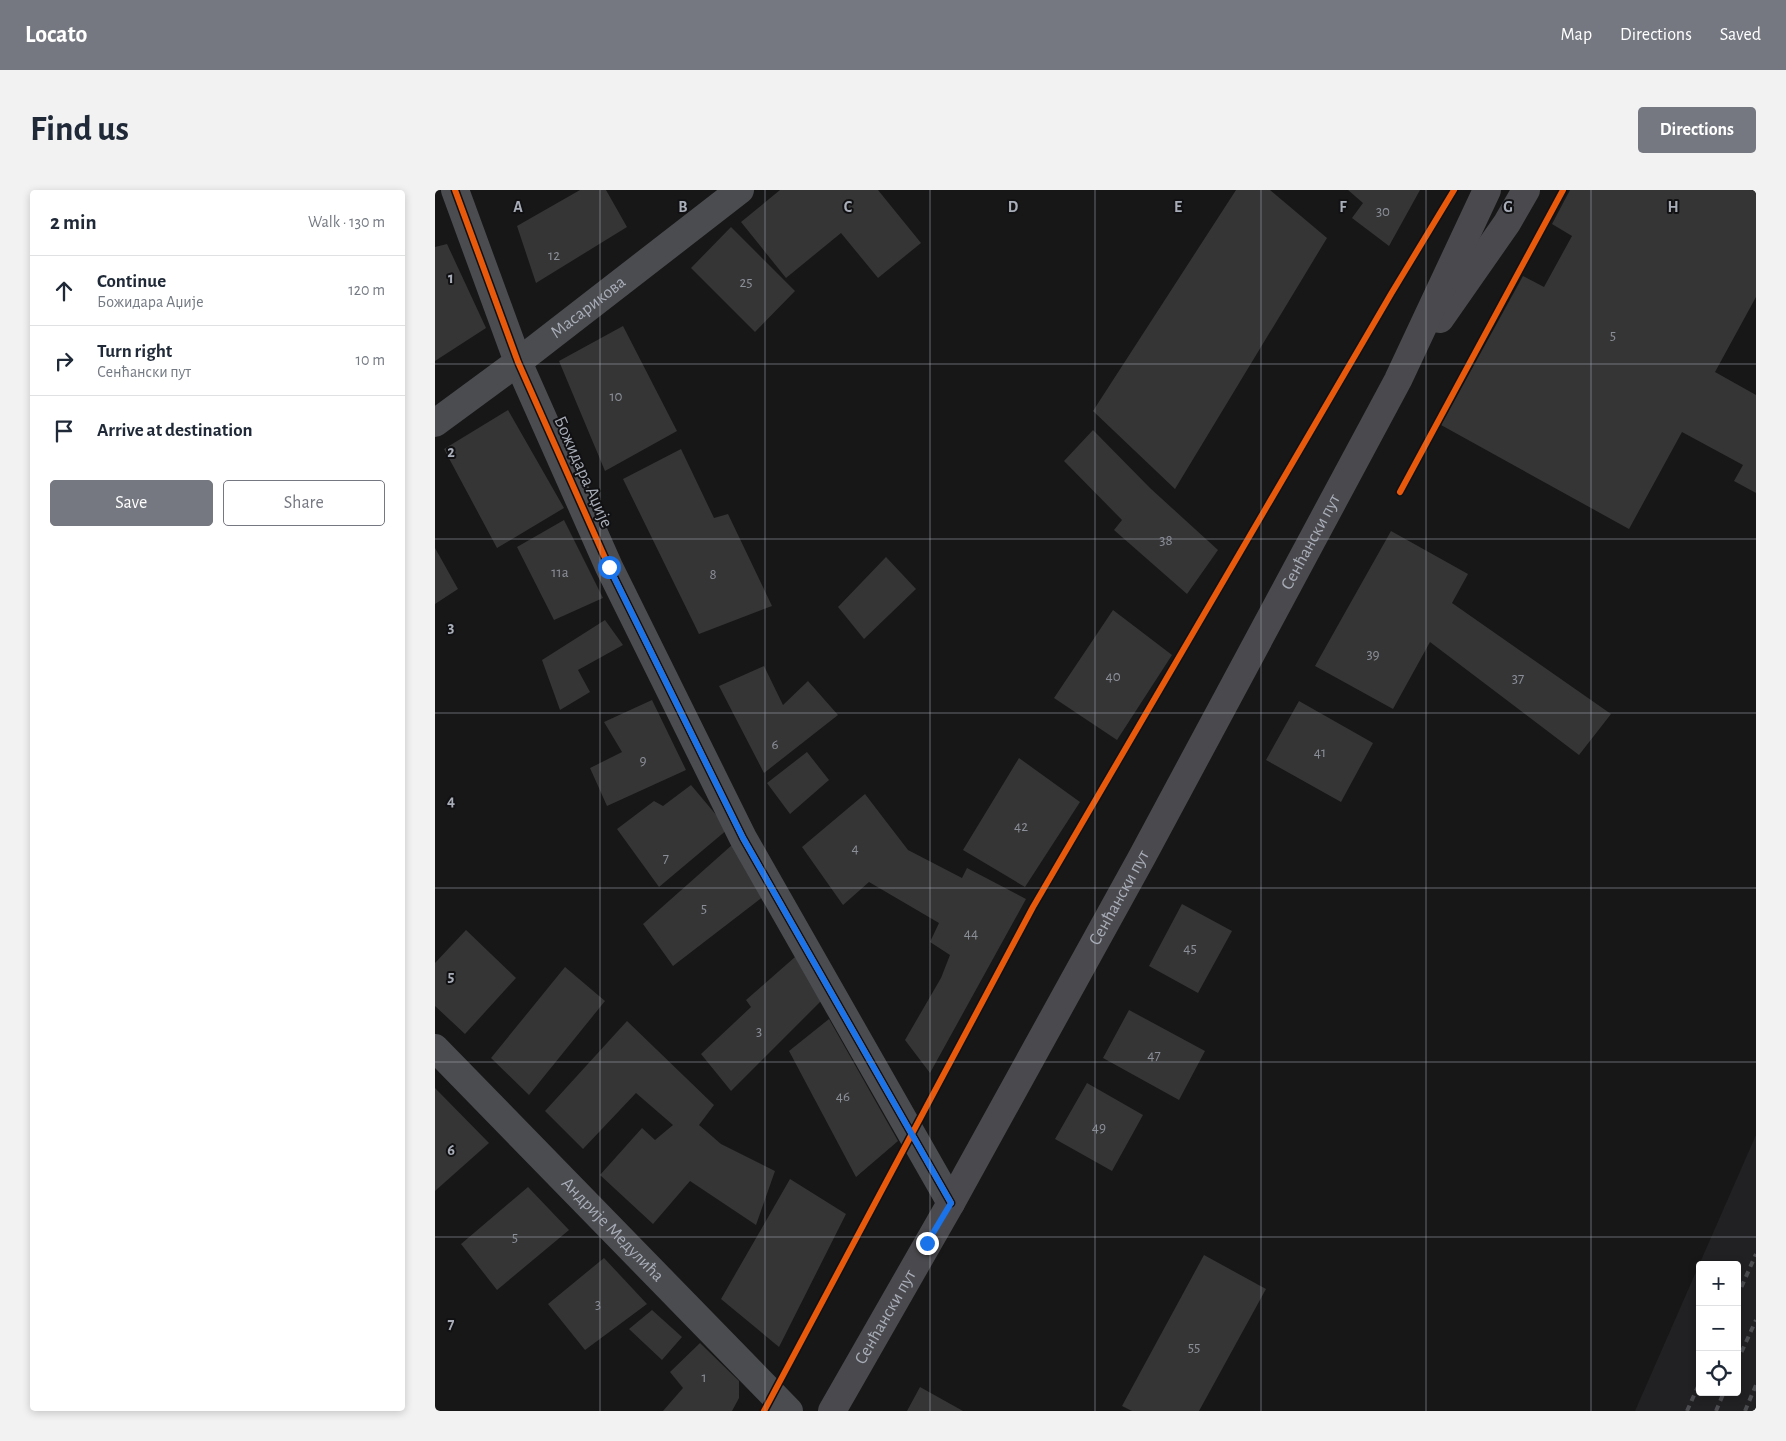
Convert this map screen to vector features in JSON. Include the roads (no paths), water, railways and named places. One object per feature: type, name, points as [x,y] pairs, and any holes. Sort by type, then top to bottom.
[{"type":"main road","name":"Сенћански пут","points":[[832,1411],[951,1203],[1142,857],[1398,380],[1487,190]]},
{"type":"main road","name":"Сенћански пут","points":[[1398,380],[1507,223],[1527,190]]},
{"type":"street","name":"Божидара Аџије","points":[[455,190],[518,362],[609,567],[743,838],[951,1203]]},
{"type":"street","name":"Масарикова","points":[[435,423],[518,362],[741,190]]},
{"type":"street","name":"Андрије Медулића","points":[[435,1048],[789,1411]]},
{"type":"railway","points":[[1741,1288],[1756,1254]]},
{"type":"railway","points":[[1741,1353],[1756,1320]]},
{"type":"railway","points":[[1745,1411],[1756,1385]]},
{"type":"railway","points":[[1687,1411],[1696,1391]]},
{"type":"railway","points":[[1716,1411],[1722,1396]]}]
